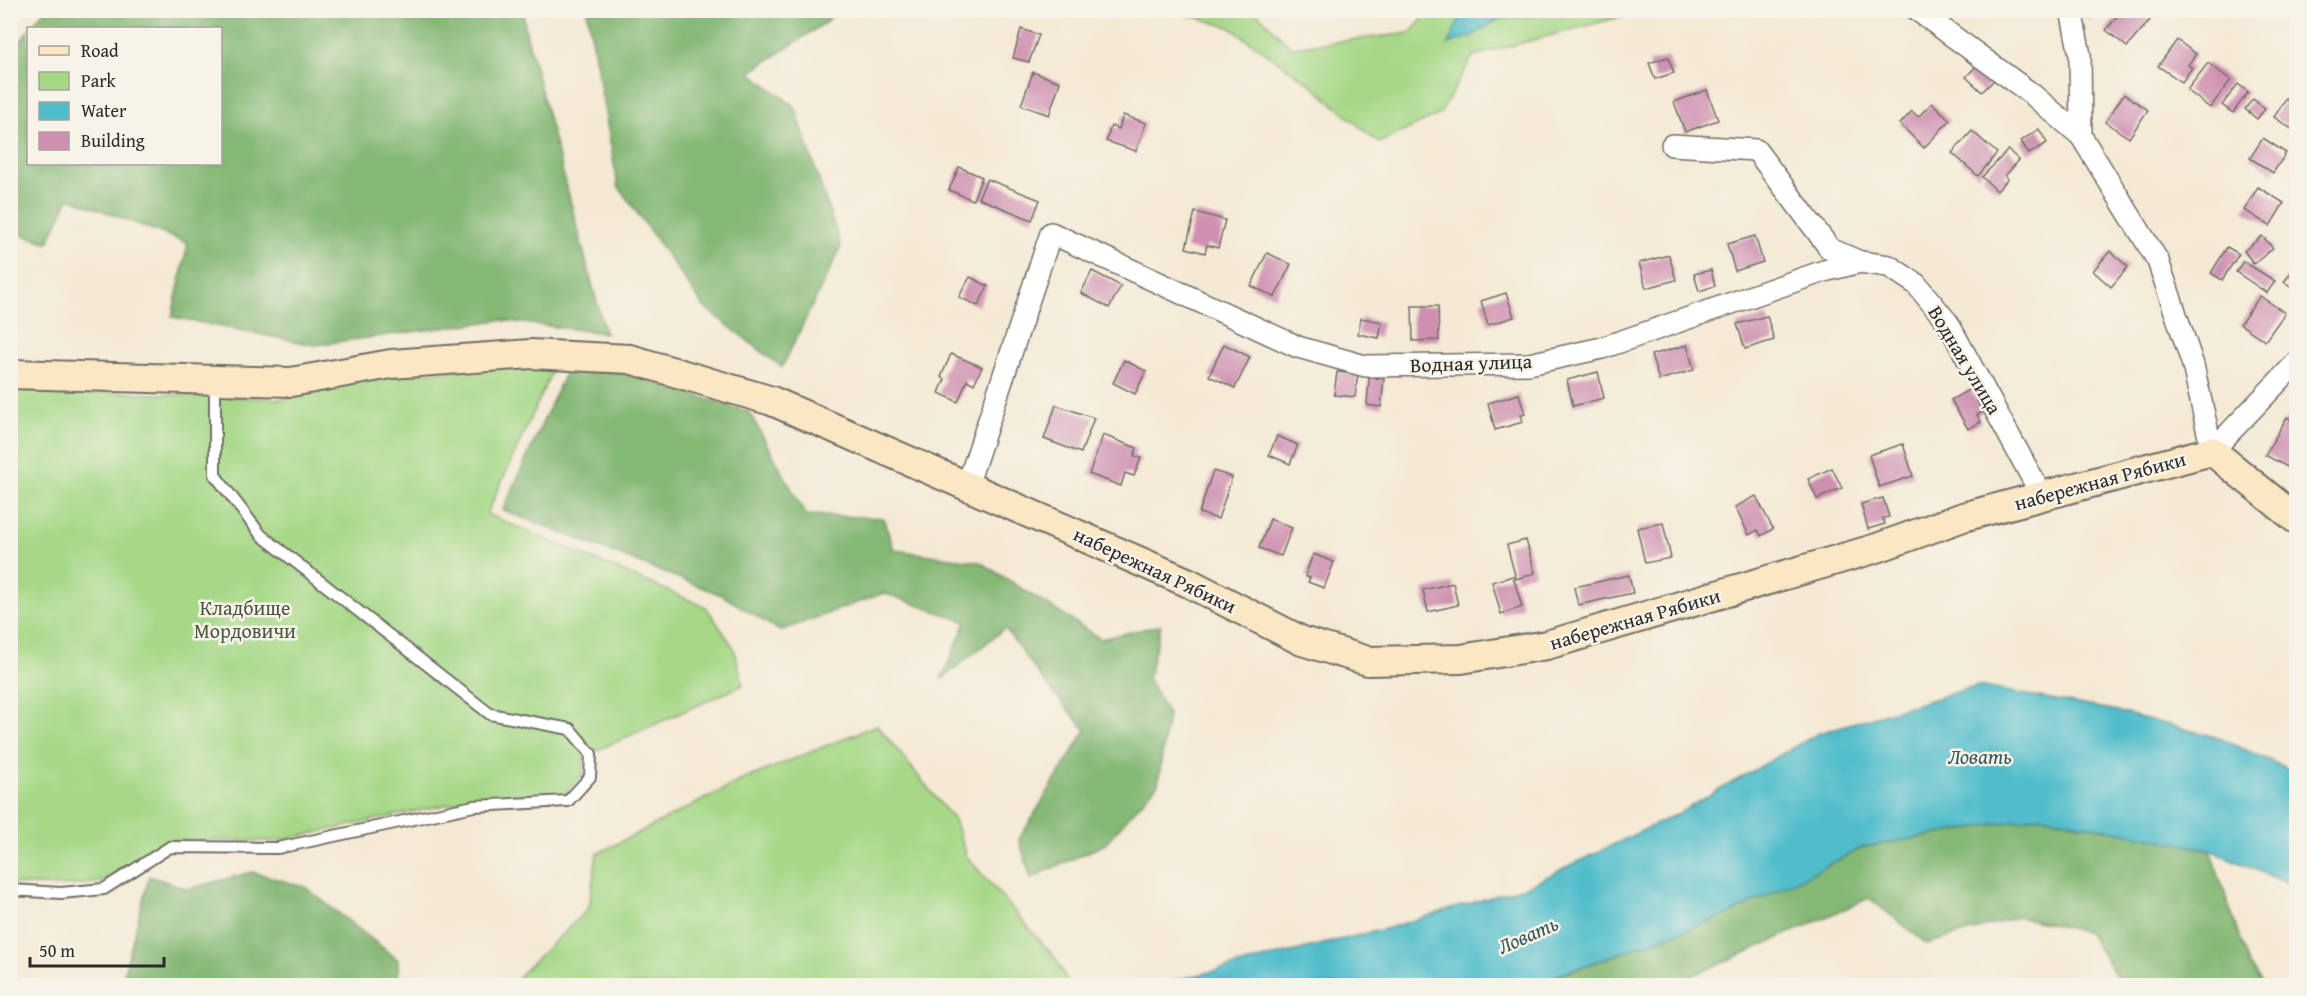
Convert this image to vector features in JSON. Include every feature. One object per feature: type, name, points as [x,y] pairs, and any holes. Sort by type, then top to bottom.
[{"type":"street","points":[[1917,10],[2033,95],[2081,136],[2158,261],[2193,365],[2212,451]]},
{"type":"street","points":[[2071,10],[2080,55],[2081,136]]},
{"type":"street","points":[[1672,145],[1756,150],[1830,249],[1860,262]]},
{"type":"street","name":"Водная улица","points":[[967,486],[1051,233],[1298,347],[1365,366],[1528,364],[1602,348],[1824,271],[1860,262],[1888,266],[1916,284],[1948,323],[2042,496]]},
{"type":"street","name":"набережная Рябики","points":[[10,374],[291,382],[391,364],[531,354],[630,359],[772,401],[1190,583],[1302,641],[1368,661],[1461,658],[1547,645],[1877,548],[1963,517],[2212,451],[2296,519]]},
{"type":"street","points":[[2212,451],[2296,363]]},
{"type":"lane","points":[[10,890],[61,893],[104,889],[170,847],[278,848],[474,806],[568,801],[590,777],[591,754],[570,729],[490,714],[261,535],[215,475],[215,380]]},
{"type":"green space","points":[[44,11],[523,11],[526,33],[605,333],[500,320],[314,345],[172,317],[188,243],[69,198],[48,243],[11,231],[11,54],[27,32],[27,165],[222,165],[222,27],[31,27]]},
{"type":"green space","points":[[587,11],[836,11],[828,21],[750,72],[795,107],[841,247],[782,367],[704,307],[618,186]]},
{"type":"green space","points":[[1174,11],[1255,11],[1291,47],[1410,33],[1430,11],[1642,11],[1473,56],[1440,114],[1379,143],[1309,83],[1229,27]]},
{"type":"green space","name":"Кладбище Мордовичи","points":[[524,364],[553,369],[487,514],[706,607],[734,648],[743,685],[584,756],[583,774],[565,794],[473,799],[277,841],[168,840],[102,882],[61,886],[11,884],[10,388],[283,399],[363,378]]},
{"type":"green space","points":[[567,369],[620,372],[749,412],[806,515],[883,518],[894,550],[980,562],[1101,639],[1161,625],[1148,678],[1168,714],[1158,784],[1104,845],[1031,878],[1019,839],[1086,730],[1046,684],[1005,628],[941,680],[966,622],[884,593],[780,631],[722,595],[503,510]]},
{"type":"green space","points":[[877,725],[954,820],[967,857],[1056,959],[1069,985],[513,985],[523,972],[589,908],[597,854],[740,781]]},
{"type":"green space","points":[[2041,816],[2210,850],[2249,965],[2264,985],[2122,985],[2088,932],[2018,917],[1927,944],[1869,898],[1690,977],[1693,985],[1530,986],[1730,914],[1864,847]]},
{"type":"green space","points":[[252,872],[305,887],[398,960],[399,985],[121,985],[149,876],[188,889]]},
{"type":"water","points":[[1468,11],[1561,11],[1499,19],[1472,36],[1448,44],[1462,14]]},
{"type":"water","name":"Ловать","points":[[1977,686],[2112,710],[2219,738],[2296,772],[2296,887],[2210,850],[2041,816],[1864,847],[1730,914],[1530,985],[1165,985],[1173,981],[1388,928],[1528,886],[1679,813],[1819,733]]},
{"type":"building","points":[[2079,10],[2096,10],[2090,19]]},
{"type":"building","points":[[2122,10],[2138,10],[2150,20],[2127,47],[2106,30]]},
{"type":"building","points":[[1021,29],[1039,35],[1029,62],[1013,58]]},
{"type":"building","points":[[2177,40],[2196,54],[2188,65],[2192,68],[2182,82],[2158,66]]},
{"type":"building","points":[[1668,57],[1674,73],[1655,79],[1649,63]]},
{"type":"building","points":[[1981,61],[1997,77],[1982,92],[1966,77]]},
{"type":"building","points":[[2208,63],[2231,80],[2210,108],[2187,90]]},
{"type":"building","points":[[1033,72],[1060,82],[1049,115],[1021,105]]},
{"type":"building","points":[[2238,84],[2248,92],[2233,113],[2222,105]]},
{"type":"building","points":[[1707,90],[1718,120],[1685,132],[1674,102]]},
{"type":"building","points":[[2124,94],[2148,110],[2129,138],[2105,122]]},
{"type":"building","points":[[2253,99],[2265,109],[2257,119],[2245,109]]},
{"type":"building","points":[[2286,99],[2296,105],[2296,132],[2274,117]]},
{"type":"building","points":[[1932,103],[1950,120],[1924,148],[1900,124],[1912,111],[1918,117]]},
{"type":"building","points":[[1123,115],[1146,123],[1136,151],[1106,141],[1111,126],[1119,129]]},
{"type":"building","points":[[2039,129],[2047,143],[2029,154],[2021,141]]},
{"type":"building","points":[[1972,131],[1997,153],[1978,176],[1952,153]]},
{"type":"building","points":[[2263,138],[2286,153],[2273,173],[2250,158]]},
{"type":"building","points":[[2008,150],[2019,160],[2005,176],[2008,179],[1997,191],[1982,177]]},
{"type":"building","points":[[959,167],[982,177],[973,200],[949,190]]},
{"type":"building","points":[[987,179],[1040,200],[1032,220],[978,198]]},
{"type":"building","points":[[2258,187],[2284,203],[2270,226],[2244,210]]},
{"type":"building","points":[[1195,212],[1225,220],[1218,248],[1207,245],[1205,253],[1186,248]]},
{"type":"building","points":[[1755,236],[1763,262],[1735,271],[1727,244]]},
{"type":"building","points":[[2262,236],[2273,248],[2254,264],[2244,251]]},
{"type":"building","points":[[2227,247],[2239,254],[2222,280],[2211,273]]},
{"type":"building","points":[[2110,251],[2128,267],[2111,287],[2093,271]]},
{"type":"building","points":[[1267,253],[1291,264],[1275,297],[1251,286]]},
{"type":"building","points":[[1669,255],[1676,280],[1646,288],[1639,263]]},
{"type":"building","points":[[2243,261],[2275,281],[2267,293],[2236,272]]},
{"type":"building","points":[[2296,266],[2296,292],[2284,282]]},
{"type":"building","points":[[1711,270],[1715,286],[1699,291],[1694,274]]},
{"type":"building","points":[[1092,271],[1121,286],[1109,308],[1081,293]]},
{"type":"building","points":[[970,277],[988,286],[978,306],[959,297]]},
{"type":"building","points":[[1506,293],[1514,317],[1488,325],[1481,301]]},
{"type":"building","points":[[2260,296],[2285,313],[2265,341],[2240,324]]},
{"type":"building","points":[[1412,306],[1438,306],[1439,340],[1413,341]]},
{"type":"building","points":[[1767,316],[1774,340],[1745,349],[1737,324]]},
{"type":"building","points":[[1361,318],[1382,322],[1379,338],[1358,334]]},
{"type":"building","points":[[1224,344],[1250,357],[1235,388],[1209,376]]},
{"type":"building","points":[[1687,345],[1694,370],[1659,380],[1651,355]]},
{"type":"building","points":[[951,354],[982,367],[974,384],[967,380],[958,402],[939,393],[945,379],[941,377]]},
{"type":"building","points":[[1124,360],[1146,371],[1135,394],[1113,383]]},
{"type":"building","points":[[1337,372],[1358,374],[1355,397],[1334,395]]},
{"type":"building","points":[[1598,372],[1604,398],[1573,406],[1567,380]]},
{"type":"building","points":[[1369,378],[1384,379],[1381,407],[1367,405]]},
{"type":"building","points":[[1970,389],[1983,412],[1977,415],[1981,422],[1968,429],[1951,400]]},
{"type":"building","points":[[1519,394],[1525,414],[1521,415],[1523,422],[1495,430],[1488,403]]},
{"type":"building","points":[[1056,405],[1094,418],[1081,453],[1044,439]]},
{"type":"building","points":[[2287,417],[2296,422],[2296,454],[2289,468],[2265,455]]},
{"type":"building","points":[[1103,435],[1137,448],[1134,456],[1141,458],[1134,476],[1125,473],[1121,486],[1089,474]]},
{"type":"building","points":[[1277,436],[1298,445],[1290,464],[1269,455]]},
{"type":"building","points":[[1903,444],[1913,476],[1879,487],[1869,455]]},
{"type":"building","points":[[1832,468],[1842,488],[1817,499],[1808,479]]},
{"type":"building","points":[[1213,471],[1232,477],[1218,519],[1199,513]]},
{"type":"building","points":[[1756,496],[1773,529],[1761,536],[1758,530],[1749,535],[1735,507]]},
{"type":"building","points":[[1883,498],[1889,517],[1883,518],[1885,524],[1868,529],[1861,504]]},
{"type":"building","points":[[1270,519],[1292,528],[1281,556],[1259,548]]},
{"type":"building","points":[[1663,523],[1671,558],[1645,563],[1637,528]]},
{"type":"building","points":[[1526,540],[1535,573],[1516,579],[1507,545]]},
{"type":"building","points":[[1313,554],[1334,562],[1324,588],[1308,582],[1310,578],[1305,576]]},
{"type":"building","points":[[1629,575],[1633,593],[1578,605],[1574,587]]},
{"type":"building","points":[[1513,576],[1522,607],[1501,614],[1492,582]]},
{"type":"building","points":[[1453,583],[1458,605],[1428,612],[1423,590]]}]
